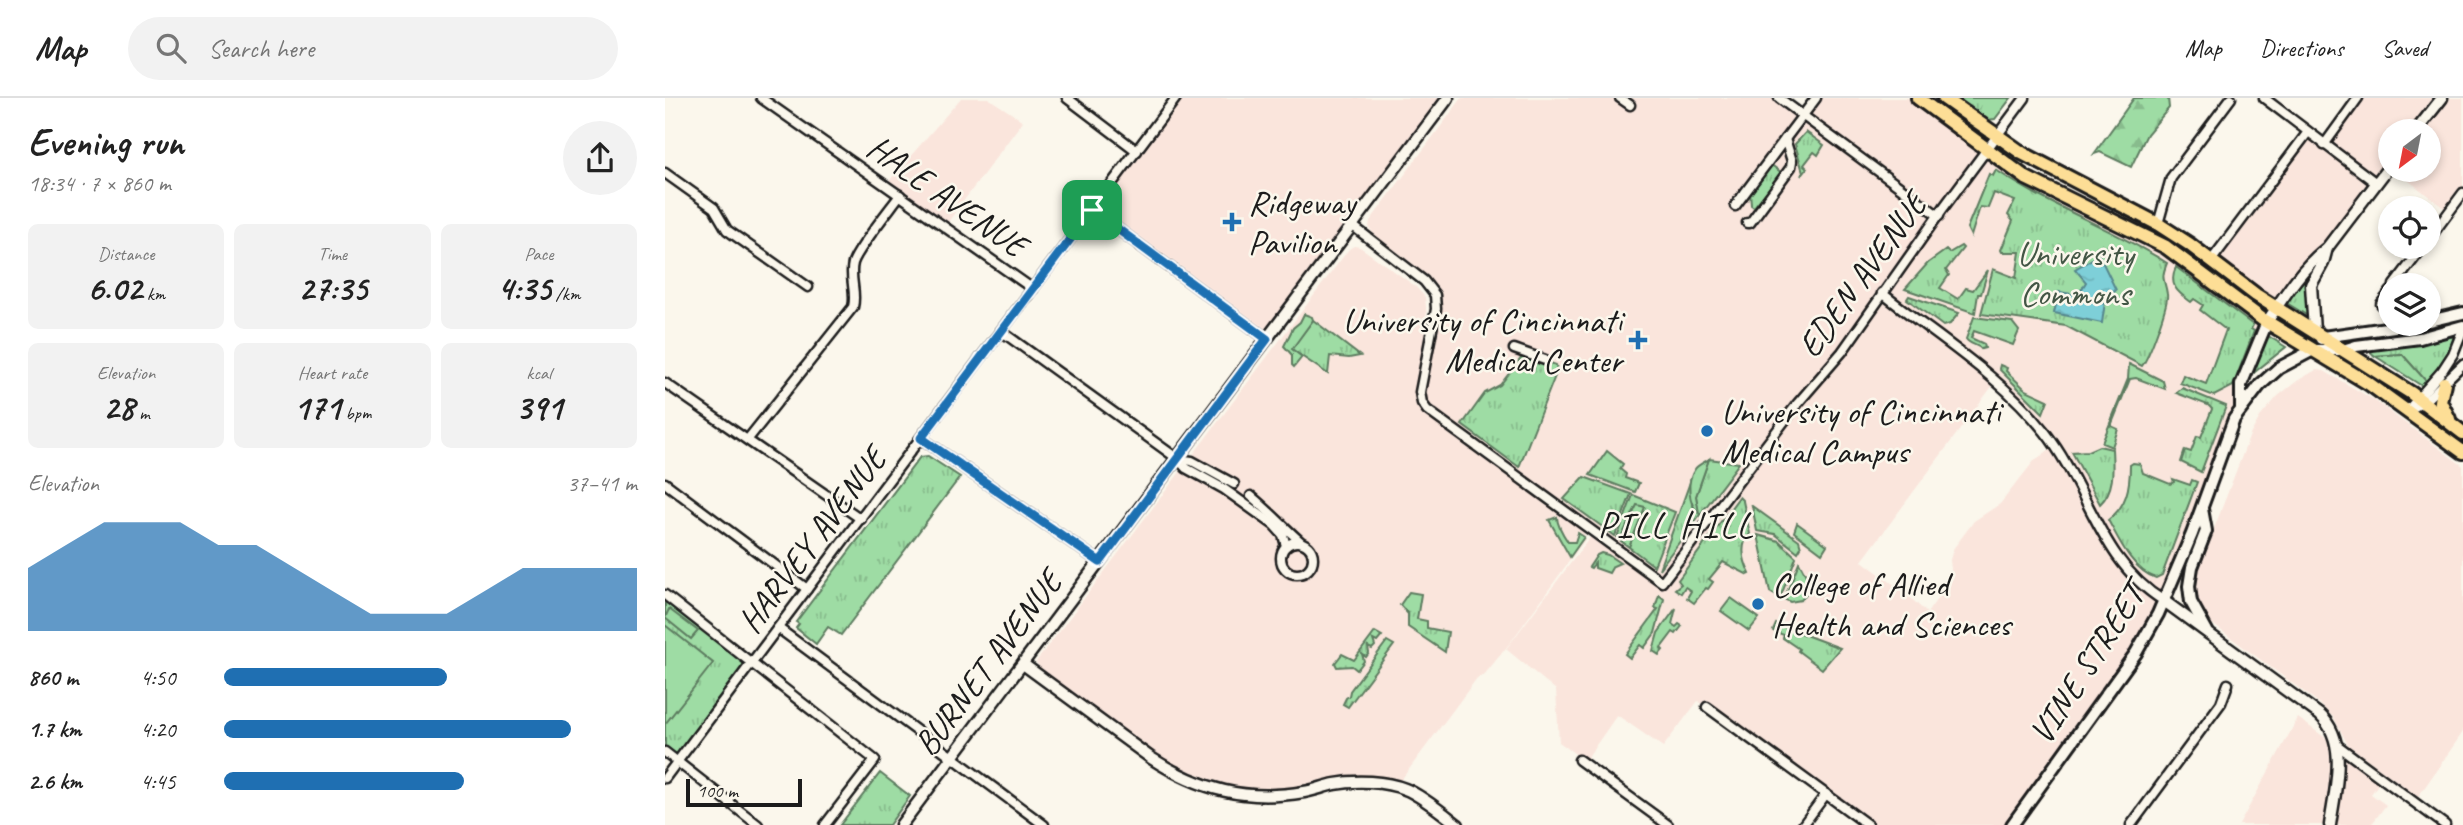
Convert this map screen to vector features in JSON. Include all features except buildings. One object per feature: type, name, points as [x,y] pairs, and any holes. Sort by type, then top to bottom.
[{"type":"main road","points":[[1918,98],[2026,177],[2167,247],[2267,322],[2368,383],[2463,452]]},
{"type":"main road","points":[[1944,98],[1996,137],[2082,186],[2158,224],[2276,308],[2421,400],[2462,433]]},
{"type":"main road","points":[[2441,318],[2463,313]]},
{"type":"main road","name":"VINE STREET","points":[[2241,408],[2241,385],[2267,322]]},
{"type":"main road","points":[[2318,334],[2378,328]]},
{"type":"main road","points":[[2313,350],[2343,350],[2463,328]]},
{"type":"main road","points":[[2313,350],[2318,334]]},
{"type":"main road","name":"VINE STREET","points":[[2012,825],[2136,653],[2164,601],[2241,408],[2271,375],[2313,350]]},
{"type":"main road","points":[[2444,383],[2440,391],[2441,405],[2462,433]]},
{"type":"main road","points":[[2201,508],[2206,531],[2192,567],[2189,586],[2191,602],[2207,631]]},
{"type":"street","name":"HALE AVENUE","points":[[761,98],[1033,289]]},
{"type":"street","points":[[1067,98],[1137,150]]},
{"type":"street","name":"HARVEY AVENUE","points":[[665,778],[1176,98]]},
{"type":"street","name":"BURNET AVENUE","points":[[901,825],[1448,98]]},
{"type":"street","points":[[1620,98],[1633,102]]},
{"type":"street","points":[[1779,98],[1939,216]]},
{"type":"street","points":[[1735,206],[1816,98]]},
{"type":"street","name":"EDEN AVENUE","points":[[1353,226],[1410,269],[1434,295],[1436,309],[1420,392],[1422,403],[1427,410],[1662,582],[1798,403],[1831,367],[2025,98]]},
{"type":"street","points":[[2158,224],[2171,178],[2231,98]]},
{"type":"street","points":[[2264,98],[2376,183]]},
{"type":"street","points":[[2324,145],[2358,98]]},
{"type":"street","points":[[2425,119],[2442,98]]},
{"type":"street","points":[[2211,261],[2308,132]]},
{"type":"street","points":[[1747,223],[1791,167],[1786,139]]},
{"type":"street","points":[[665,173],[714,208],[727,230],[808,287]]},
{"type":"street","points":[[2267,322],[2314,257],[2327,248],[2378,180]]},
{"type":"street","points":[[2441,223],[2463,193]]},
{"type":"street","points":[[748,439],[853,307],[855,293],[852,270],[856,257],[900,195]]},
{"type":"street","points":[[1092,210],[1267,339]]},
{"type":"street","points":[[2318,334],[2311,285],[2323,263],[2327,248]]},
{"type":"street","points":[[1882,293],[1980,367],[2006,389],[2034,419],[2055,446],[2119,562],[2144,586],[2330,725],[2337,745],[2330,825]]},
{"type":"street","points":[[2421,400],[2453,354],[2463,328]]},
{"type":"street","points":[[1001,331],[1178,459],[1186,468],[1213,481],[1268,521],[1283,535],[1286,546],[1281,556],[1283,567],[1292,573],[1303,574],[1311,567],[1314,557],[1310,547],[1301,542],[1251,496]]},
{"type":"street","points":[[1514,349],[1545,360]]},
{"type":"street","points":[[2407,411],[2444,383],[2463,363]]},
{"type":"street","points":[[665,383],[860,519]]},
{"type":"street","points":[[921,438],[1100,562]]},
{"type":"street","points":[[1178,459],[1192,461],[1234,484]]},
{"type":"street","points":[[665,483],[807,589]]},
{"type":"street","points":[[1286,546],[1301,542]]},
{"type":"street","points":[[665,595],[875,760],[825,825]]},
{"type":"street","points":[[778,628],[1044,825]]},
{"type":"street","points":[[1023,664],[1151,758],[1192,781],[1219,790],[1266,797],[1351,781],[1379,784],[1406,789],[1458,825]]},
{"type":"street","points":[[2131,825],[2221,703],[2228,684]]},
{"type":"street","points":[[1707,707],[1868,825]]},
{"type":"street","points":[[2337,745],[2445,825]]},
{"type":"street","points":[[665,752],[758,825]]},
{"type":"street","points":[[1579,760],[1668,825]]},
{"type":"street","points":[[1803,825],[1826,794]]},
{"type":"shaded area","points":[[961,98],[988,98],[1023,121],[948,222],[889,181]]},
{"type":"shaded area","name":"Ridgeway Pavilion","points":[[1176,98],[1448,98],[1267,339],[1092,210]]},
{"type":"shaded area","name":"University of Cincinnati Medical Campus","points":[[1462,98],[1779,98],[1803,115],[1816,98],[1918,98],[1987,150],[2145,236],[2267,322],[2241,385],[2241,409],[2158,614],[2012,825],[1868,825],[1698,701],[1663,747],[1617,715],[1585,761],[1559,742],[1556,690],[1506,649],[1594,532],[1422,403],[1436,302],[1410,269],[1413,264],[1374,235],[1369,227],[1370,221]],"holes":[[[1996,381],[2054,446],[2034,461],[2000,504],[1974,521],[1953,549],[1950,560],[1952,578],[1927,613],[1862,561]]]},
{"type":"shaded area","points":[[2358,98],[2463,98],[2463,196],[2449,212],[2441,206],[2441,196],[2428,196],[2410,182],[2441,182],[2441,119],[2378,119],[2378,181],[2276,308],[2211,261],[2308,132],[2323,144]]},
{"type":"shaded area","points":[[1360,247],[1415,286],[1425,297],[1427,320],[1416,390],[1417,403],[1432,420],[1583,531],[1586,538],[1510,643],[1484,675],[1477,678],[1401,780],[1354,775],[1269,791],[1223,784],[1176,766],[1154,752],[1040,668],[1036,662],[1349,249]]},
{"type":"shaded area","points":[[2316,370],[2324,371],[2374,400],[2463,466],[2463,732],[2418,797],[2348,745],[2334,718],[2319,703],[2211,623],[2196,599],[2195,588],[2200,565],[2250,435],[2260,417],[2278,396]]},
{"type":"shaded area","points":[[2298,718],[2382,779],[2371,794],[2386,805],[2371,825],[2239,825]]},
{"type":"green space","points":[[1957,98],[2011,98],[1995,119],[1987,120]]},
{"type":"green space","points":[[2134,98],[2168,98],[2169,108],[2147,134],[2131,167],[2100,152],[2094,154]]},
{"type":"green space","points":[[1806,132],[1824,145],[1818,155],[1814,152],[1804,165],[1807,168],[1801,176],[1803,172],[1795,144]]},
{"type":"green space","points":[[1770,164],[1782,173],[1754,207],[1751,205],[1750,191]]},
{"type":"green space","name":"University Commons","points":[[1996,170],[2167,263],[2163,276],[2167,294],[2165,308],[2154,342],[2142,366],[2066,326],[1981,314],[1993,269],[2016,278],[2020,252],[2001,250],[2013,221],[2008,215],[2015,201],[1994,193],[1988,208],[1980,207],[1971,236],[1967,228],[1989,174],[1993,176]]},
{"type":"green space","points":[[1961,246],[1963,248],[1946,270],[1949,275],[1940,288],[1958,299],[1966,288],[1973,290],[1988,270],[1981,294],[1978,294],[1975,313],[1905,289],[1928,263],[1946,250],[1949,253]]},
{"type":"green space","points":[[2176,267],[2253,325],[2251,329],[2254,331],[2233,386],[2214,396],[2180,383],[2183,375],[2206,384],[2226,330],[2200,310],[2203,305],[2194,299],[2191,302],[2175,288],[2173,279]]},
{"type":"green space","points":[[2303,281],[2308,285],[2308,316],[2285,302]]},
{"type":"green space","points":[[1909,296],[1959,313],[1950,324],[1943,326],[1907,299]]},
{"type":"green space","points":[[1304,314],[1313,320],[1292,349],[1302,357],[1294,367],[1292,355],[1284,346]]},
{"type":"green space","points":[[1974,317],[2012,322],[2019,331],[2013,345],[1974,331],[1971,338],[1984,344],[1985,348],[1981,349],[1969,342],[1966,339]]},
{"type":"green space","points":[[1313,320],[1360,356],[1330,356],[1328,374],[1291,349]]},
{"type":"green space","points":[[2265,334],[2286,347],[2251,375]]},
{"type":"green space","points":[[2451,336],[2455,339],[2449,351],[2426,381],[2402,354],[2375,356],[2368,350]]},
{"type":"green space","points":[[2402,354],[2426,381],[2422,386],[2375,356]]},
{"type":"green space","points":[[1527,355],[1556,365],[1557,371],[1519,467],[1462,425],[1485,393],[1500,385],[1522,357]]},
{"type":"green space","points":[[2129,364],[2163,381],[2165,389],[2136,378],[2130,379],[2111,426],[2118,429],[2112,447],[2102,443],[2128,379]]},
{"type":"green space","points":[[2000,365],[2007,368],[2006,371],[2026,390],[2048,400],[2043,413],[1999,369]]},
{"type":"green space","points":[[2182,388],[2226,406],[2201,472],[2181,462],[2185,450],[2191,452],[2197,436],[2201,437],[2212,409],[2176,393]]},
{"type":"green space","points":[[2099,446],[2112,449],[2113,464],[2111,486],[2100,504],[2072,452],[2088,451]]},
{"type":"green space","points":[[1607,451],[1623,464],[1620,469],[1626,474],[1625,478],[1639,483],[1635,492],[1590,475]]},
{"type":"green space","points":[[928,456],[960,477],[841,635],[828,627],[816,644],[796,628],[799,624],[796,622],[920,457]]},
{"type":"green space","points":[[1709,459],[1739,463],[1659,569],[1690,482],[1692,504],[1698,512],[1696,496]]},
{"type":"green space","points":[[1709,459],[1696,496],[1699,513],[1692,504],[1690,480],[1696,468]]},
{"type":"green space","points":[[2140,464],[2143,473],[2170,484],[2174,482],[2173,479],[2190,485],[2192,480],[2197,482],[2162,575],[2156,578],[2140,569],[2134,562],[2108,520],[2123,502],[2128,488],[2130,465]]},
{"type":"green space","points":[[1584,477],[1631,494],[1615,536],[1564,499]]},
{"type":"green space","points":[[1633,495],[1675,512],[1654,566],[1617,538]]},
{"type":"green space","points":[[1739,497],[1743,501],[1750,534],[1744,543],[1743,553],[1750,574],[1723,562],[1709,579],[1713,582],[1694,603],[1687,598],[1691,591],[1685,587],[1681,593],[1675,589],[1681,584],[1678,580]]},
{"type":"green space","points":[[1637,505],[1645,507],[1629,547],[1620,540]]},
{"type":"green space","points":[[1752,506],[1799,540],[1801,547],[1798,552],[1775,534],[1757,531]]},
{"type":"green space","points":[[1557,517],[1568,542],[1575,542],[1578,533],[1584,537],[1570,557],[1549,520]]},
{"type":"green space","points":[[1797,523],[1827,545],[1822,553],[1794,532]]},
{"type":"green space","points":[[1758,535],[1779,541],[1796,557],[1780,598],[1770,592]]},
{"type":"green space","points":[[1601,553],[1620,563],[1613,566],[1609,573],[1595,568],[1595,563],[1589,567]]},
{"type":"green space","points":[[1799,562],[1809,581],[1809,590],[1801,600],[1790,602],[1784,599]]},
{"type":"green space","points":[[1409,592],[1421,594],[1417,619],[1427,621],[1427,628],[1448,632],[1445,652],[1408,627],[1408,614],[1400,605]]},
{"type":"green space","points":[[665,595],[752,664],[678,762],[665,752]]},
{"type":"green space","points":[[1659,595],[1664,599],[1655,633],[1644,648],[1640,645],[1630,658],[1625,654],[1658,609],[1655,608]]},
{"type":"green space","points":[[1731,598],[1759,618],[1749,631],[1721,611]]},
{"type":"green space","points":[[1676,608],[1672,624],[1676,627],[1679,624],[1682,626],[1676,634],[1673,632],[1659,655],[1653,651],[1658,633]]},
{"type":"green space","points":[[669,609],[698,631],[691,639],[665,618]]},
{"type":"green space","points":[[1776,624],[1840,648],[1822,669],[1783,638],[1784,635],[1773,631]]},
{"type":"green space","points":[[665,625],[713,663],[665,724]]},
{"type":"green space","points":[[1375,632],[1382,636],[1377,642],[1373,640],[1375,646],[1372,649],[1368,647],[1369,653],[1366,657],[1362,654],[1364,661],[1357,670],[1352,666],[1337,667],[1335,663],[1342,654],[1354,660]]},
{"type":"green space","points":[[1387,641],[1394,645],[1348,707],[1343,704],[1350,691]]},
{"type":"green space","points":[[880,773],[910,796],[889,825],[840,825]]},
{"type":"water","points":[[2099,255],[2116,290],[2105,302],[2102,323],[2054,313],[2059,292],[2078,295],[2086,282],[2075,269]]},
{"type":"place","name":"Ridgeway Pavilion","points":[[1232,222]]},
{"type":"place","name":"University of Cincinnati Medical Center","points":[[1638,340]]},
{"type":"place","name":"University of Cincinnati Medical Campus","points":[[1707,431]]},
{"type":"place","name":"College of Allied Health and Sciences","points":[[1758,604]]},
{"type":"district","name":"PILL HILL","points":[[1676,524]]},
{"type":"route","points":[[1092,210],[1267,339],[1100,562],[921,438],[1092,210]]}]
